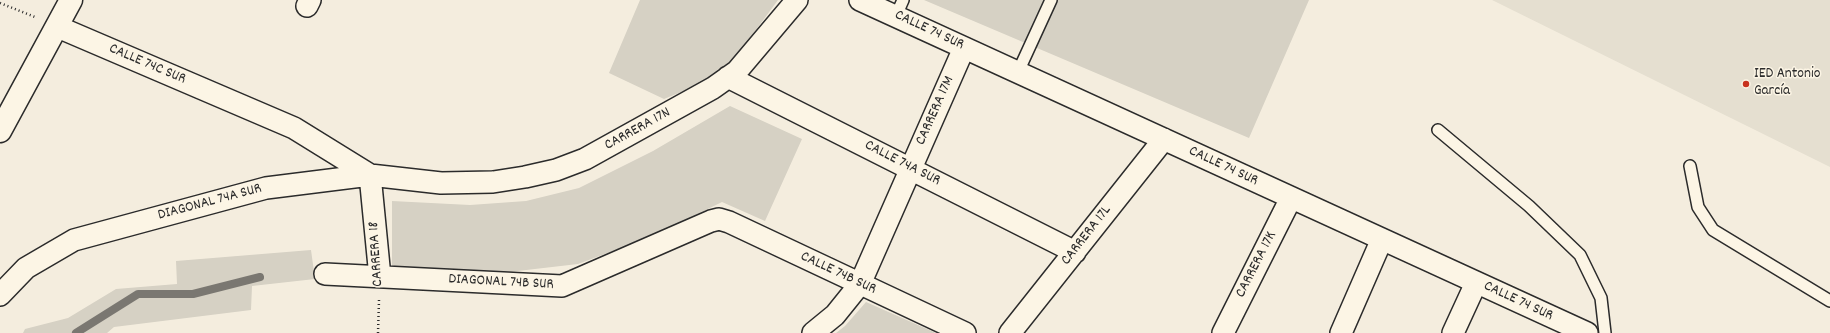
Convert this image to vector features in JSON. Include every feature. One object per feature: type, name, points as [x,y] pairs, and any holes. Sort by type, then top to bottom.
[{"type":"street","points":[[0,131],[71,0]]},
{"type":"street","name":"CARRERA 17N","points":[[441,183],[493,182],[525,177],[556,170],[585,159],[713,88],[728,77],[744,64],[797,0]]},
{"type":"street","name":"CALLE 74 SUR","points":[[860,0],[899,8],[964,48],[1382,239],[1576,331]]},
{"type":"street","name":"CALLE 74C SUR","points":[[58,26],[294,128],[370,175]]},
{"type":"street","name":"CARRERA 17M","points":[[813,333],[835,315],[860,284],[964,48]]},
{"type":"street","name":"CALLE 74A SUR","points":[[728,77],[1075,252]]},
{"type":"street","name":"CARRERA 17L","points":[[1010,333],[1164,139]]},
{"type":"street","name":"DIAGONAL 74A SUR","points":[[0,294],[26,268],[74,240],[266,188],[370,175],[441,183]]},
{"type":"street","name":"CARRERA 18","points":[[370,175],[380,277]]},
{"type":"street","name":"CARRERA 17K","points":[[1223,333],[1291,198]]},
{"type":"street","name":"CALLE 74B SUR","points":[[710,221],[719,219],[729,222],[965,333]]},
{"type":"street","name":"DIAGONAL 74B SUR","points":[[325,274],[562,286],[710,221]]},
{"type":"street","points":[[1341,333],[1382,239]]},
{"type":"street","points":[[1453,333],[1476,283]]},
{"type":"lane","points":[[1018,72],[1051,0]]},
{"type":"lane","points":[[1438,130],[1529,206],[1580,255],[1601,298],[1605,333]]},
{"type":"lane","points":[[1690,166],[1698,207],[1714,230],[1830,301]]},
{"type":"path","points":[[0,3],[58,26]]},
{"type":"path","name":"CARRERA 18","points":[[378,333],[380,277]]},
{"type":"shaded area","points":[[640,0],[778,0],[738,54],[710,80],[664,99],[609,73]]},
{"type":"shaded area","points":[[924,0],[1309,0],[1249,138]]},
{"type":"shaded area","name":"IED Antonio García","points":[[1492,0],[1830,0],[1830,167]]},
{"type":"shaded area","points":[[730,106],[802,139],[765,221],[722,202],[653,236],[578,264],[509,272],[444,274],[392,270],[392,201],[470,205],[526,201],[579,188],[653,151]]},
{"type":"shaded area","points":[[311,250],[315,279],[252,286],[251,310],[114,327],[107,333],[23,333],[25,329],[68,318],[116,289],[177,284],[176,261]]},
{"type":"shaded area","points":[[866,302],[936,333],[836,333],[845,326]]},
{"type":"waterway","points":[[76,333],[138,294],[193,294],[260,277]]},
{"type":"place","name":"IED Antonio García","points":[[1746,84]]}]
